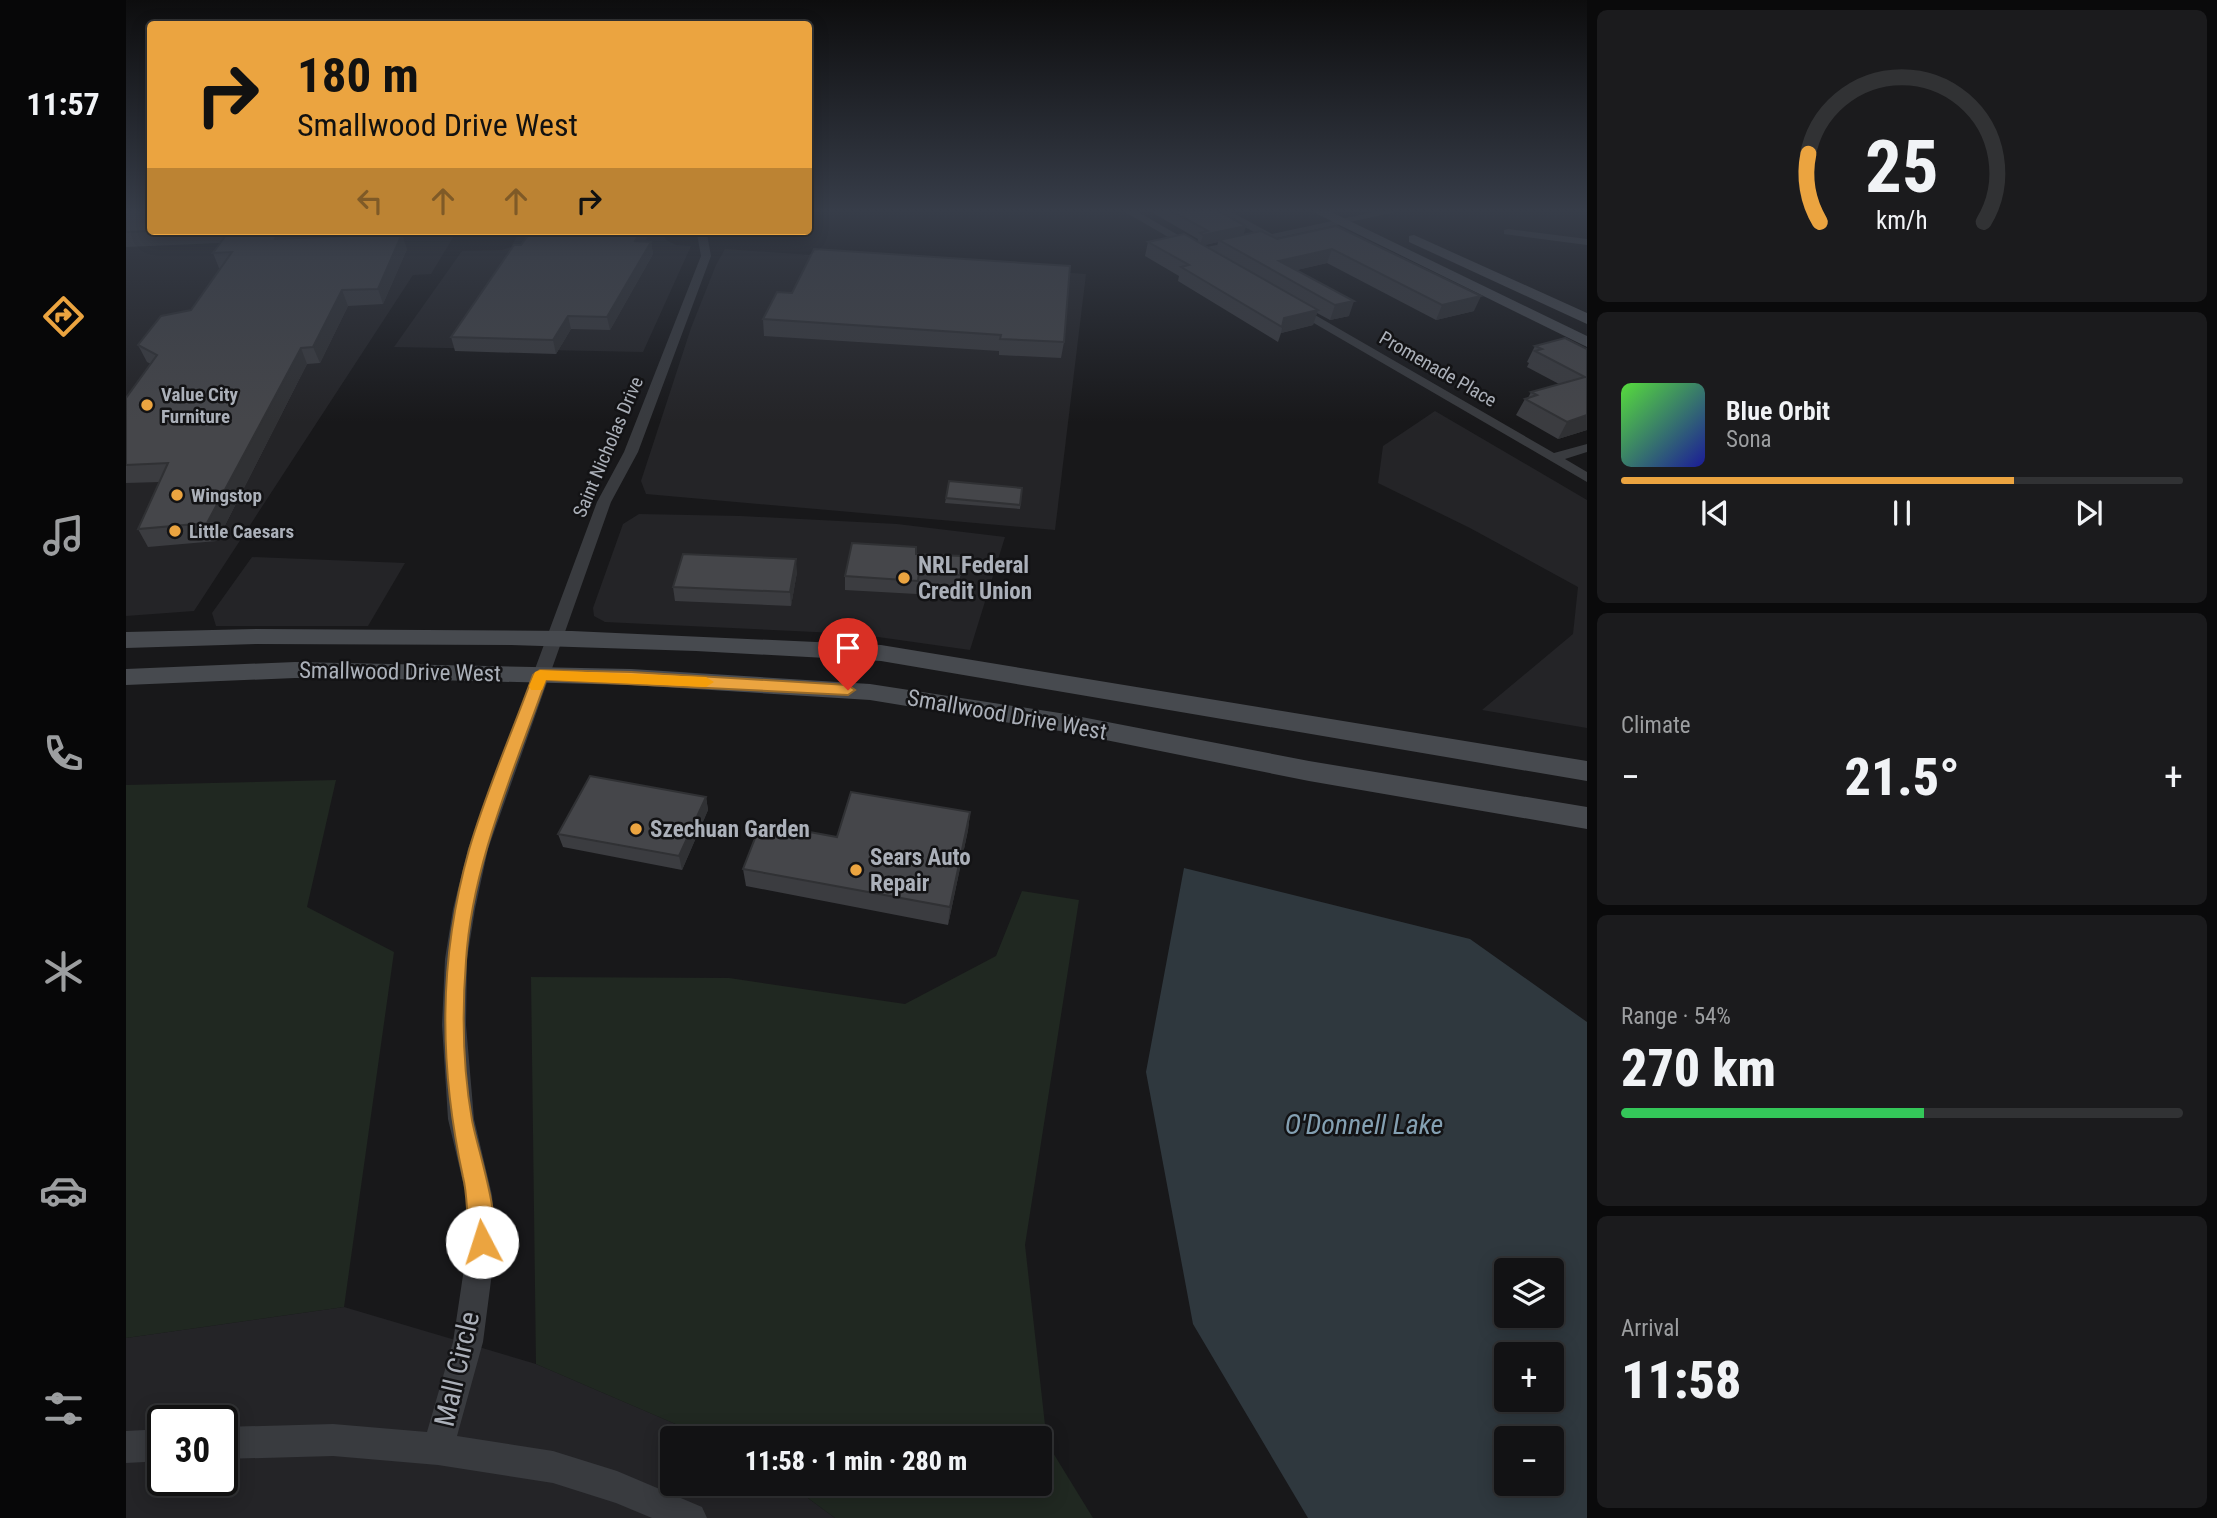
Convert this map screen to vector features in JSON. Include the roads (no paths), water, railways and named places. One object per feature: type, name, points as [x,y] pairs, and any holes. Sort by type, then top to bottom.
[{"type":"main road","points":[[1459,280],[1587,342]]},
{"type":"main road","points":[[1504,280],[1587,319]]},
{"type":"main road","name":"Smallwood Drive West","points":[[126,640],[237,636],[555,638],[881,653],[1587,771]]},
{"type":"main road","name":"Smallwood Drive West","points":[[126,677],[295,670],[540,675],[804,686],[870,692],[1066,723],[1309,771],[1587,818]]},
{"type":"street","name":"Saint Nicholas Drive","points":[[540,675],[604,502],[631,452],[697,280]]},
{"type":"street","name":"Promenade Place","points":[[1283,301],[1587,478]]},
{"type":"street","points":[[1553,458],[1587,448]]},
{"type":"street","name":"Mall Circle","points":[[438,1449],[468,1342],[482,1242],[478,1195],[461,1119],[454,1025],[456,959],[478,849],[540,675]]},
{"type":"street","name":"Mall Circle","points":[[238,1443],[333,1440],[438,1449],[553,1467],[617,1487],[691,1518]]},
{"type":"street","points":[[126,1447],[147,1446]]},
{"type":"water","name":"O'Donnell Lake","points":[[1184,868],[1470,939],[1587,1022],[1587,1518],[1308,1518],[1193,1324],[1146,1072]]},
{"type":"place","name":"Value City Furniture","points":[[147,405]]},
{"type":"place","name":"Wingstop","points":[[177,495]]},
{"type":"place","name":"Little Caesars","points":[[175,531]]},
{"type":"place","name":"NRL Federal Credit Union","points":[[904,578]]},
{"type":"place","name":"Szechuan Garden","points":[[636,829]]},
{"type":"place","name":"Sears Auto Repair","points":[[856,870]]}]
